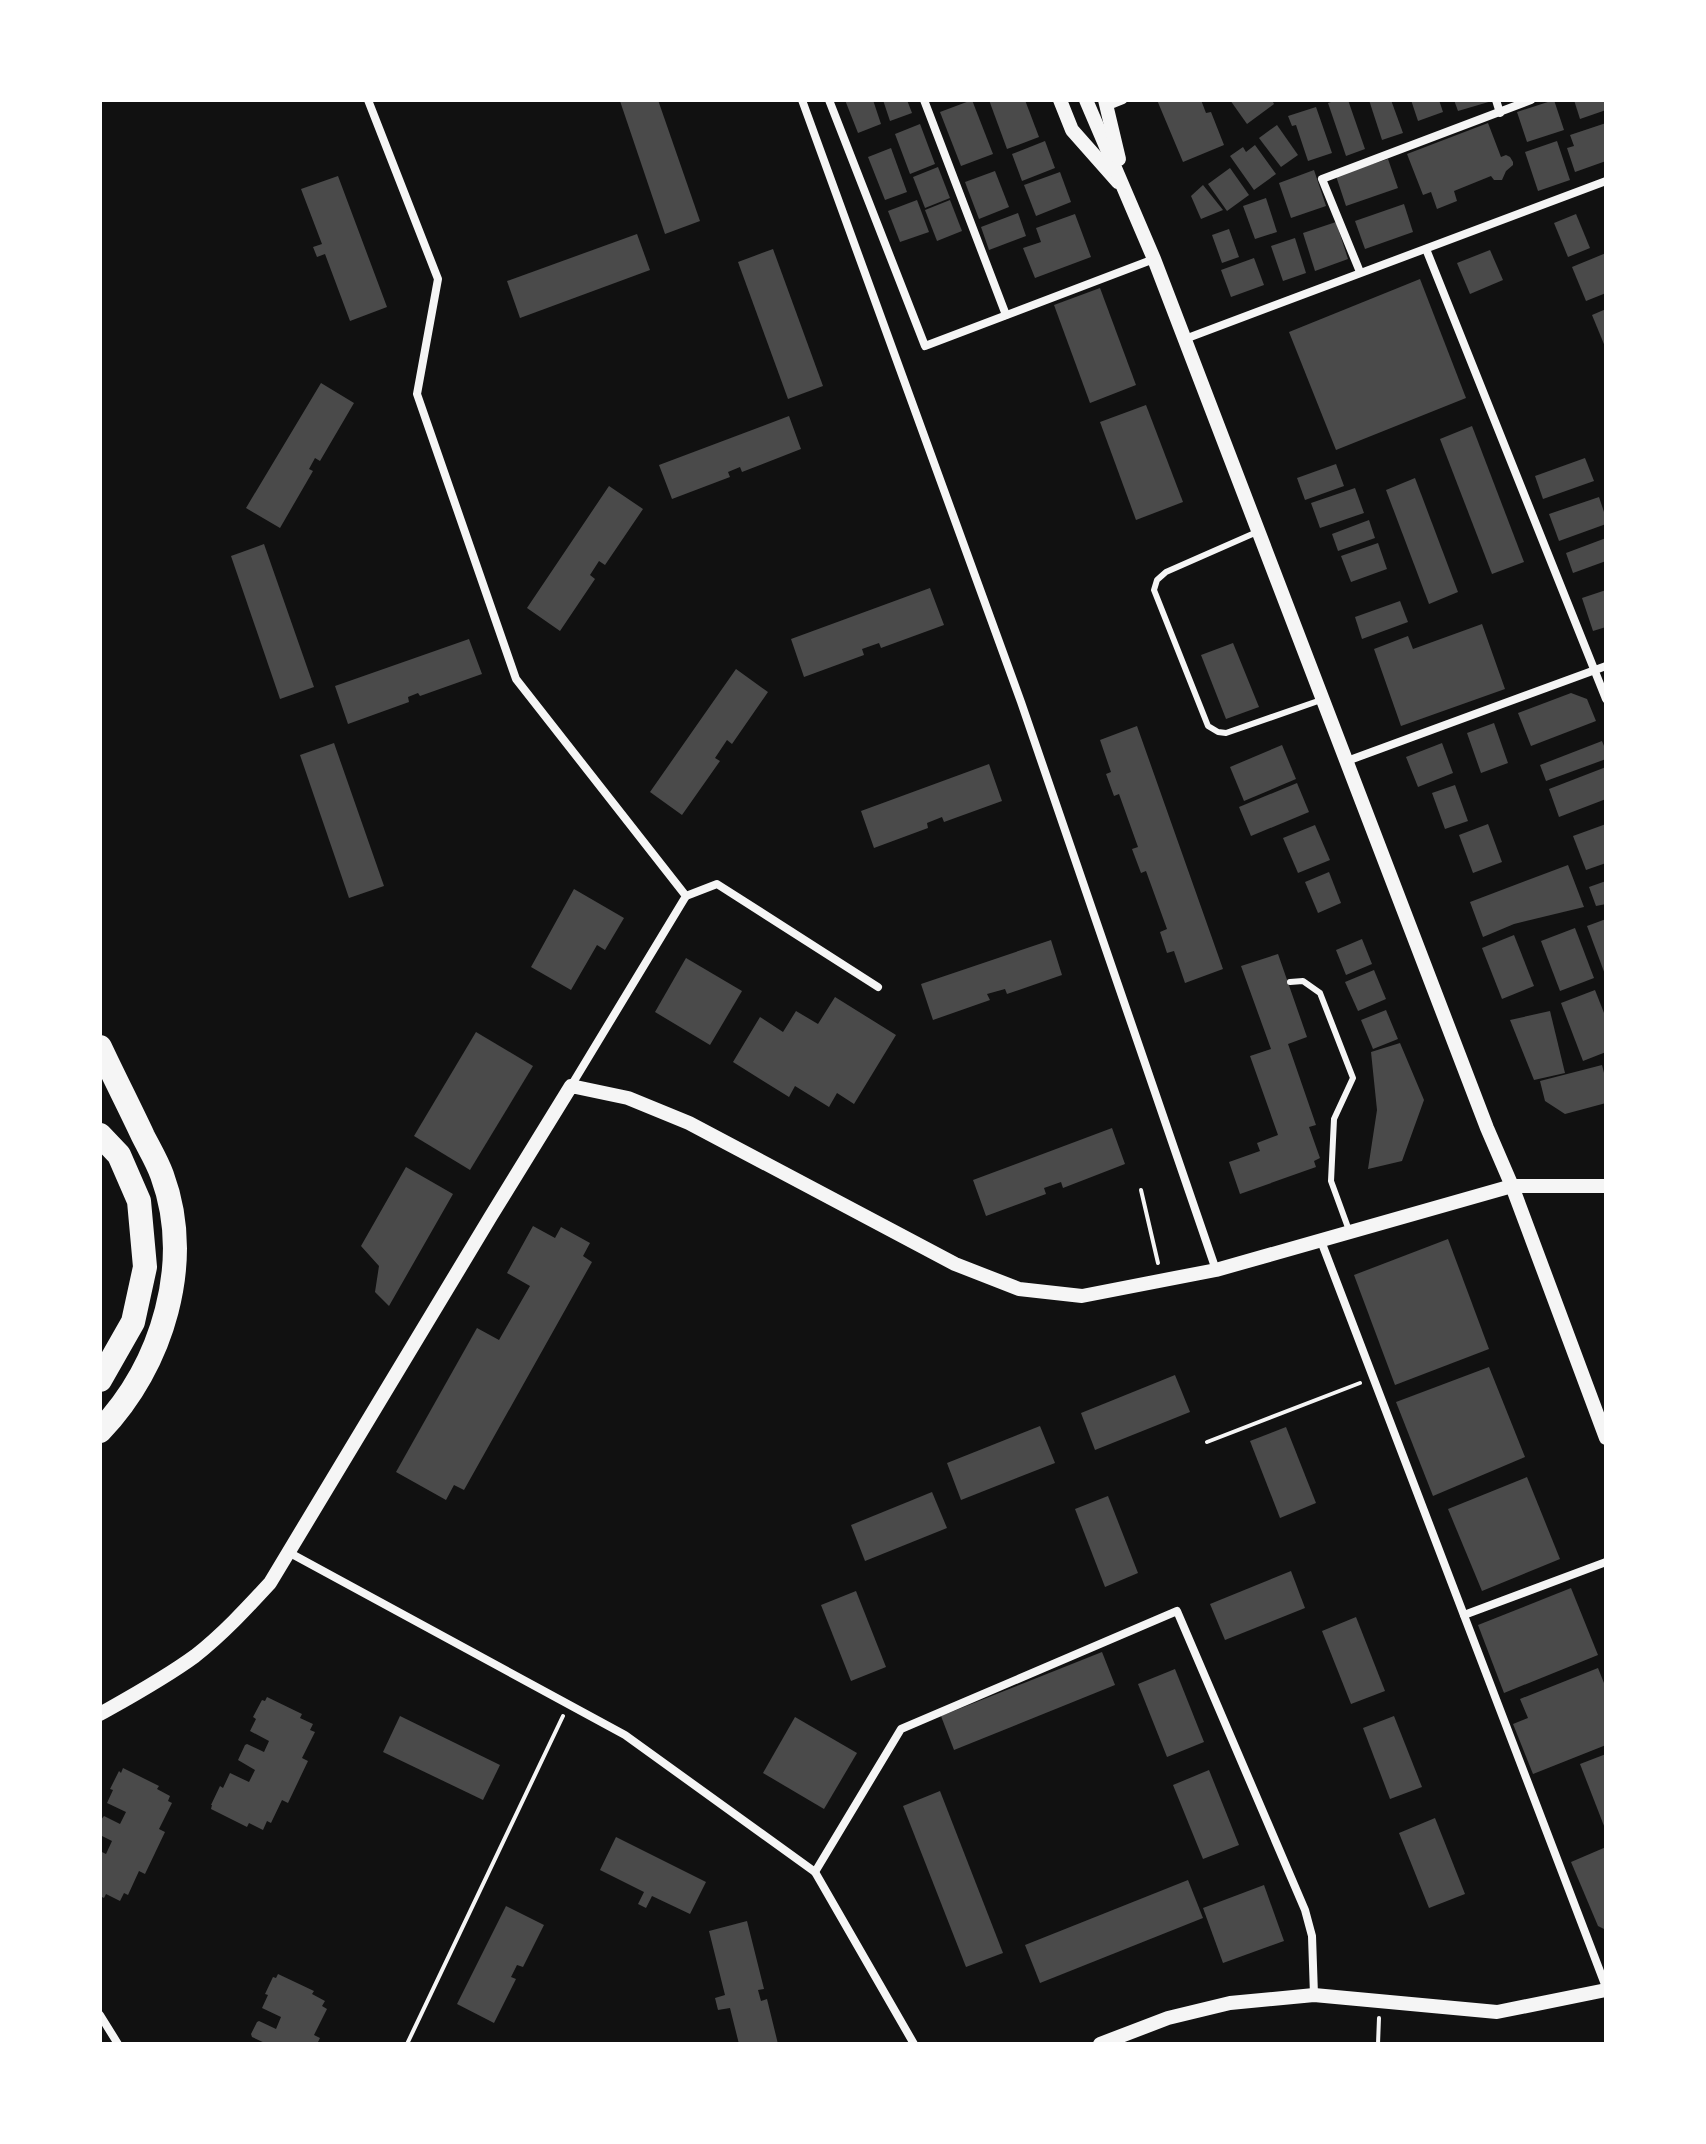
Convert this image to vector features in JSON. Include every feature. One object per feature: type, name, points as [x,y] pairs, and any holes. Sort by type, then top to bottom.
[{"type":"highway","points":[[100,1047],[162,1175],[175,1225],[174,1278],[160,1335],[134,1385],[115,1415],[100,1431]]},
{"type":"highway","points":[[100,1135],[119,1155],[139,1201],[145,1267],[133,1322],[100,1380]]},
{"type":"street","points":[[368,100],[438,279],[417,394],[516,679],[686,896]]},
{"type":"street","points":[[802,100],[1015,687],[1216,1270]]},
{"type":"street","points":[[829,100],[925,346],[1154,259]]},
{"type":"street","points":[[924,100],[1006,315]]},
{"type":"street","points":[[1060,100],[1072,130],[1126,191]]},
{"type":"street","points":[[1086,100],[1154,259],[1487,1128],[1512,1186],[1606,1438]]},
{"type":"street","points":[[1123,100],[1106,103],[1126,191]]},
{"type":"street","points":[[1496,100],[1500,113]]},
{"type":"street","points":[[1360,272],[1322,179],[1531,100]]},
{"type":"street","points":[[1185,339],[1606,181]]},
{"type":"street","points":[[1426,249],[1606,699]]},
{"type":"street","points":[[1347,761],[1606,666]]},
{"type":"street","points":[[100,1714],[194,1656],[224,1631],[270,1583],[686,896],[717,884],[878,987]]},
{"type":"street","points":[[571,1086],[628,1098],[689,1123],[955,1264],[1019,1289],[1082,1296],[1216,1270],[1512,1186],[1606,1186]]},
{"type":"street","points":[[1100,2044],[1194,2011],[1230,2003],[1314,1995],[1497,2012],[1606,1988],[1321,1241]]},
{"type":"street","points":[[290,1553],[569,1703],[644,1747],[815,1872],[914,2044]]},
{"type":"street","points":[[1464,1615],[1606,1562]]},
{"type":"street","points":[[815,1872],[901,1729],[1177,1611],[1305,1910],[1312,1936],[1314,1995]]},
{"type":"street","points":[[100,2015],[118,2044]]},
{"type":"lane","points":[[1257,532],[1166,572],[1157,580],[1154,590],[1208,726],[1226,733],[1323,699]]},
{"type":"lane","points":[[1290,982],[1303,981],[1320,993],[1353,1078],[1334,1119],[1331,1181],[1350,1233]]},
{"type":"path","points":[[1141,1190],[1163,1281]]},
{"type":"path","points":[[1207,1442],[1373,1378]]},
{"type":"path","points":[[407,2044],[569,1703]]},
{"type":"path","points":[[1378,2044],[1379,2001]]},
{"type":"building","points":[[658,100],[700,221],[665,234],[620,101]]},
{"type":"building","points":[[845,100],[873,100],[881,124],[858,133]]},
{"type":"building","points":[[883,100],[907,100],[912,113],[890,121]]},
{"type":"building","points":[[972,100],[993,154],[961,166],[940,112]]},
{"type":"building","points":[[989,100],[1025,100],[1039,137],[1007,149]]},
{"type":"building","points":[[1157,100],[1201,100],[1206,113],[1211,112],[1224,145],[1183,162]]},
{"type":"building","points":[[1230,100],[1272,100],[1274,104],[1247,124]]},
{"type":"building","points":[[1348,100],[1365,149],[1346,156],[1328,103]]},
{"type":"building","points":[[1369,100],[1391,100],[1403,133],[1382,140]]},
{"type":"building","points":[[1411,100],[1439,100],[1443,112],[1418,121]]},
{"type":"building","points":[[1454,100],[1492,100],[1492,101],[1458,111]]},
{"type":"building","points":[[1554,100],[1564,130],[1527,142],[1517,112]]},
{"type":"building","points":[[1574,100],[1606,100],[1606,110],[1580,119]]},
{"type":"building","points":[[1316,107],[1332,153],[1308,161],[1296,125],[1292,126],[1288,116]]},
{"type":"building","points":[[1488,123],[1501,157],[1510,157],[1513,165],[1502,180],[1494,180],[1491,176],[1454,191],[1457,201],[1437,209],[1431,192],[1423,195],[1407,154]]},
{"type":"building","points":[[1606,123],[1606,161],[1575,172],[1567,148],[1574,146],[1570,135]]},
{"type":"building","points":[[920,124],[935,164],[910,174],[895,134]]},
{"type":"building","points":[[1277,125],[1298,155],[1281,167],[1259,138]]},
{"type":"building","points":[[1045,141],[1055,168],[1022,181],[1012,154]]},
{"type":"building","points":[[1557,141],[1570,180],[1538,191],[1525,152]]},
{"type":"building","points":[[1255,145],[1276,174],[1254,190],[1230,156],[1243,147],[1246,152]]},
{"type":"building","points":[[891,148],[907,192],[885,200],[868,157]]},
{"type":"building","points":[[1388,159],[1398,188],[1346,206],[1336,176]]},
{"type":"building","points":[[938,167],[950,198],[925,208],[913,177]]},
{"type":"building","points":[[1230,168],[1249,195],[1227,211],[1208,184]]},
{"type":"building","points":[[1314,170],[1326,206],[1291,218],[1279,183]]},
{"type":"building","points":[[995,171],[1009,207],[979,219],[965,182]]},
{"type":"building","points":[[1060,172],[1071,202],[1036,216],[1024,185]]},
{"type":"building","points":[[338,176],[387,307],[350,321],[325,254],[317,257],[313,247],[322,244],[301,189]]},
{"type":"building","points":[[1203,185],[1223,210],[1201,219],[1191,196]]},
{"type":"building","points":[[1266,198],[1277,232],[1255,239],[1243,206]]},
{"type":"building","points":[[917,200],[929,232],[900,242],[888,211]]},
{"type":"building","points":[[950,200],[962,231],[937,241],[925,210]]},
{"type":"building","points":[[1404,204],[1413,232],[1365,249],[1355,221]]},
{"type":"building","points":[[1018,213],[1026,236],[989,250],[981,227]]},
{"type":"building","points":[[1075,214],[1091,257],[1035,278],[1023,248],[1041,242],[1036,228]]},
{"type":"building","points":[[1576,214],[1590,248],[1568,257],[1554,223]]},
{"type":"building","points":[[1336,222],[1348,259],[1315,271],[1303,233]]},
{"type":"building","points":[[1229,229],[1239,257],[1222,263],[1212,235]]},
{"type":"building","points":[[637,234],[650,270],[520,318],[507,281]]},
{"type":"building","points":[[1295,238],[1306,273],[1283,281],[1271,246]]},
{"type":"building","points":[[773,249],[823,386],[788,399],[738,262]]},
{"type":"building","points":[[1490,250],[1503,280],[1470,294],[1457,263]]},
{"type":"building","points":[[1606,253],[1606,293],[1586,301],[1572,267]]},
{"type":"building","points":[[1254,258],[1264,285],[1231,297],[1221,270]]},
{"type":"building","points":[[1420,279],[1466,398],[1336,450],[1289,332]]},
{"type":"building","points":[[1100,288],[1136,385],[1090,403],[1054,305]]},
{"type":"building","points":[[1606,309],[1606,349],[1592,315]]},
{"type":"building","points":[[321,383],[354,403],[320,461],[315,458],[309,469],[313,471],[280,528],[246,508]]},
{"type":"building","points":[[1146,405],[1183,502],[1136,520],[1100,422]]},
{"type":"building","points":[[789,416],[801,449],[742,472],[740,467],[728,472],[730,477],[672,499],[659,465]]},
{"type":"building","points":[[1472,426],[1524,562],[1492,574],[1440,439]]},
{"type":"building","points":[[1585,458],[1594,481],[1543,499],[1535,476]]},
{"type":"building","points":[[1336,464],[1344,486],[1305,500],[1297,478]]},
{"type":"building","points":[[1415,478],[1458,592],[1429,604],[1386,490]]},
{"type":"building","points":[[609,486],[643,509],[605,565],[599,561],[590,575],[595,579],[560,631],[527,608]]},
{"type":"building","points":[[1355,488],[1364,513],[1320,528],[1311,503]]},
{"type":"building","points":[[1599,497],[1606,524],[1559,541],[1549,514]]},
{"type":"building","points":[[1369,520],[1375,538],[1338,551],[1332,534]]},
{"type":"building","points":[[1606,538],[1606,561],[1573,573],[1566,553]]},
{"type":"building","points":[[1378,543],[1387,569],[1351,582],[1341,556]]},
{"type":"building","points":[[264,544],[314,687],[280,699],[231,556]]},
{"type":"building","points":[[930,588],[944,625],[881,648],[879,643],[862,649],[864,655],[804,677],[791,639]]},
{"type":"building","points":[[1606,590],[1606,627],[1593,631],[1582,598]]},
{"type":"building","points":[[1400,601],[1408,622],[1362,639],[1355,617]]},
{"type":"building","points":[[1482,624],[1505,689],[1401,726],[1374,649],[1408,636],[1413,649]]},
{"type":"building","points":[[469,639],[482,674],[420,696],[418,693],[408,697],[409,702],[348,724],[335,686]]},
{"type":"building","points":[[1233,643],[1259,707],[1226,719],[1201,655]]},
{"type":"building","points":[[736,669],[768,692],[732,744],[727,740],[715,758],[720,761],[682,815],[650,792]]},
{"type":"building","points":[[1571,693],[1587,699],[1596,721],[1531,746],[1518,713]]},
{"type":"building","points":[[1494,723],[1508,763],[1481,773],[1467,733]]},
{"type":"building","points":[[1137,726],[1223,969],[1185,983],[1174,951],[1167,953],[1160,932],[1167,929],[1146,871],[1141,873],[1132,849],[1138,847],[1119,794],[1114,796],[1106,774],[1111,772],[1100,740]]},
{"type":"building","points":[[1602,741],[1606,759],[1546,781],[1540,765]]},
{"type":"building","points":[[334,743],[384,886],[349,898],[300,755]]},
{"type":"building","points":[[1442,743],[1453,773],[1418,787],[1406,757]]},
{"type":"building","points":[[1282,745],[1296,779],[1244,801],[1230,767]]},
{"type":"building","points":[[989,764],[1002,801],[944,822],[942,817],[927,823],[928,828],[874,848],[861,811]]},
{"type":"building","points":[[1606,767],[1606,799],[1559,817],[1549,789]]},
{"type":"building","points":[[1297,783],[1309,812],[1251,836],[1239,807]]},
{"type":"building","points":[[1455,785],[1468,821],[1445,829],[1432,793]]},
{"type":"building","points":[[1488,824],[1502,862],[1473,873],[1459,835]]},
{"type":"building","points":[[1606,824],[1606,863],[1586,870],[1573,836]]},
{"type":"building","points":[[1315,825],[1330,860],[1298,873],[1283,838]]},
{"type":"building","points":[[1568,865],[1584,907],[1514,924],[1483,937],[1470,902]]},
{"type":"building","points":[[1329,872],[1341,903],[1318,913],[1305,882]]},
{"type":"building","points":[[1606,881],[1606,904],[1596,906],[1589,887]]},
{"type":"building","points":[[574,889],[624,918],[605,950],[597,945],[571,990],[531,967]]},
{"type":"building","points":[[1606,919],[1606,977],[1587,926]]},
{"type":"building","points":[[1575,928],[1594,978],[1560,991],[1541,941]]},
{"type":"building","points":[[1514,935],[1534,986],[1502,999],[1482,948]]},
{"type":"building","points":[[1362,939],[1372,964],[1346,975],[1336,950]]},
{"type":"building","points":[[1051,940],[1062,975],[1007,994],[1005,989],[987,994],[990,1000],[933,1020],[921,984]]},
{"type":"building","points":[[1278,954],[1307,1037],[1288,1044],[1316,1125],[1309,1127],[1320,1158],[1314,1161],[1316,1167],[1240,1194],[1229,1162],[1260,1151],[1257,1143],[1278,1135],[1250,1056],[1271,1049],[1241,966]]},
{"type":"building","points":[[686,958],[742,991],[710,1045],[655,1012]]},
{"type":"building","points":[[1374,970],[1386,999],[1358,1011],[1345,982]]},
{"type":"building","points":[[1595,990],[1606,1018],[1606,1052],[1583,1061],[1561,1003]]},
{"type":"building","points":[[835,997],[896,1035],[854,1104],[837,1093],[829,1107],[795,1086],[789,1097],[733,1062],[760,1017],[783,1032],[796,1011],[818,1024]]},
{"type":"building","points":[[1386,1010],[1398,1039],[1373,1049],[1361,1020]]},
{"type":"building","points":[[1550,1011],[1565,1073],[1534,1080],[1510,1020]]},
{"type":"building","points":[[476,1032],[533,1066],[470,1170],[414,1136]]},
{"type":"building","points":[[1400,1043],[1424,1100],[1402,1161],[1368,1169],[1377,1110],[1371,1052]]},
{"type":"building","points":[[1602,1065],[1606,1103],[1565,1114],[1545,1101],[1540,1081]]},
{"type":"building","points":[[1112,1128],[1125,1164],[1063,1188],[1061,1182],[1044,1188],[1046,1194],[986,1216],[973,1180]]},
{"type":"building","points":[[406,1167],[453,1194],[389,1306],[375,1292],[379,1266],[361,1246]]},
{"type":"building","points":[[533,1226],[555,1238],[561,1227],[590,1243],[583,1256],[592,1262],[464,1490],[454,1485],[446,1500],[396,1472],[477,1328],[499,1340],[530,1286],[507,1273]]},
{"type":"building","points":[[1448,1239],[1489,1349],[1395,1385],[1354,1275]]},
{"type":"building","points":[[1489,1367],[1525,1457],[1433,1496],[1396,1402]]},
{"type":"building","points":[[1175,1375],[1190,1412],[1095,1450],[1081,1413]]},
{"type":"building","points":[[1040,1426],[1055,1463],[961,1500],[947,1463]]},
{"type":"building","points":[[1286,1427],[1316,1503],[1280,1518],[1250,1441]]},
{"type":"building","points":[[1527,1477],[1560,1559],[1482,1591],[1448,1509]]},
{"type":"building","points":[[932,1492],[947,1528],[865,1561],[851,1525]]},
{"type":"building","points":[[1108,1496],[1138,1573],[1105,1587],[1075,1509]]},
{"type":"building","points":[[1291,1571],[1305,1608],[1225,1640],[1210,1604]]},
{"type":"building","points":[[1571,1588],[1598,1655],[1504,1693],[1478,1625]]},
{"type":"building","points":[[856,1591],[886,1667],[851,1681],[821,1605]]},
{"type":"building","points":[[1356,1617],[1385,1691],[1351,1704],[1322,1631]]},
{"type":"building","points":[[1102,1652],[1115,1685],[954,1750],[941,1716]]},
{"type":"building","points":[[1598,1668],[1606,1688],[1606,1745],[1533,1774],[1513,1724],[1528,1718],[1520,1699]]},
{"type":"building","points":[[1175,1669],[1204,1742],[1167,1757],[1138,1684]]},
{"type":"building","points":[[267,1697],[302,1714],[300,1718],[313,1724],[310,1730],[315,1732],[302,1758],[308,1761],[288,1803],[282,1800],[271,1823],[267,1821],[263,1830],[249,1823],[247,1827],[211,1809],[211,1805],[230,1773],[249,1782],[255,1770],[238,1760],[247,1744],[264,1752],[269,1741],[250,1731],[256,1719],[253,1717]]},
{"type":"building","points":[[400,1716],[500,1765],[483,1800],[383,1752]]},
{"type":"building","points":[[1394,1716],[1422,1787],[1390,1799],[1363,1728]]},
{"type":"building","points":[[795,1717],[857,1753],[824,1809],[763,1773]]},
{"type":"building","points":[[1606,1754],[1606,1831],[1580,1764]]},
{"type":"building","points":[[123,1768],[159,1786],[157,1789],[170,1796],[168,1801],[172,1803],[159,1829],[165,1832],[145,1874],[139,1871],[128,1895],[124,1893],[120,1901],[106,1894],[104,1898],[100,1896],[100,1851],[106,1854],[112,1841],[100,1835],[100,1821],[104,1816],[120,1824],[126,1812],[107,1803],[113,1790],[110,1789]]},
{"type":"building","points":[[1209,1770],[1239,1845],[1203,1859],[1173,1785]]},
{"type":"building","points":[[940,1791],[1003,1953],[966,1967],[903,1806]]},
{"type":"building","points":[[1435,1818],[1465,1894],[1429,1908],[1399,1833]]},
{"type":"building","points":[[616,1837],[706,1882],[690,1914],[652,1896],[646,1908],[638,1904],[644,1892],[600,1870]]},
{"type":"building","points":[[1606,1847],[1606,1930],[1598,1926],[1571,1862]]},
{"type":"building","points":[[1188,1880],[1203,1918],[1040,1983],[1025,1945]]},
{"type":"building","points":[[1264,1885],[1284,1941],[1223,1963],[1203,1908]]},
{"type":"building","points":[[506,1906],[544,1925],[523,1967],[517,1965],[511,1977],[516,1979],[494,2023],[457,2004]]},
{"type":"building","points":[[747,1921],[764,1989],[758,1990],[761,2001],[767,1999],[778,2044],[739,2044],[730,2008],[718,2010],[715,1998],[725,1995],[709,1931]]},
{"type":"building","points":[[278,1974],[314,1991],[312,1994],[325,2001],[322,2006],[327,2009],[314,2035],[320,2038],[317,2044],[267,2044],[252,2037],[257,2022],[276,2029],[281,2017],[262,2008],[273,1977],[276,1978]]}]
